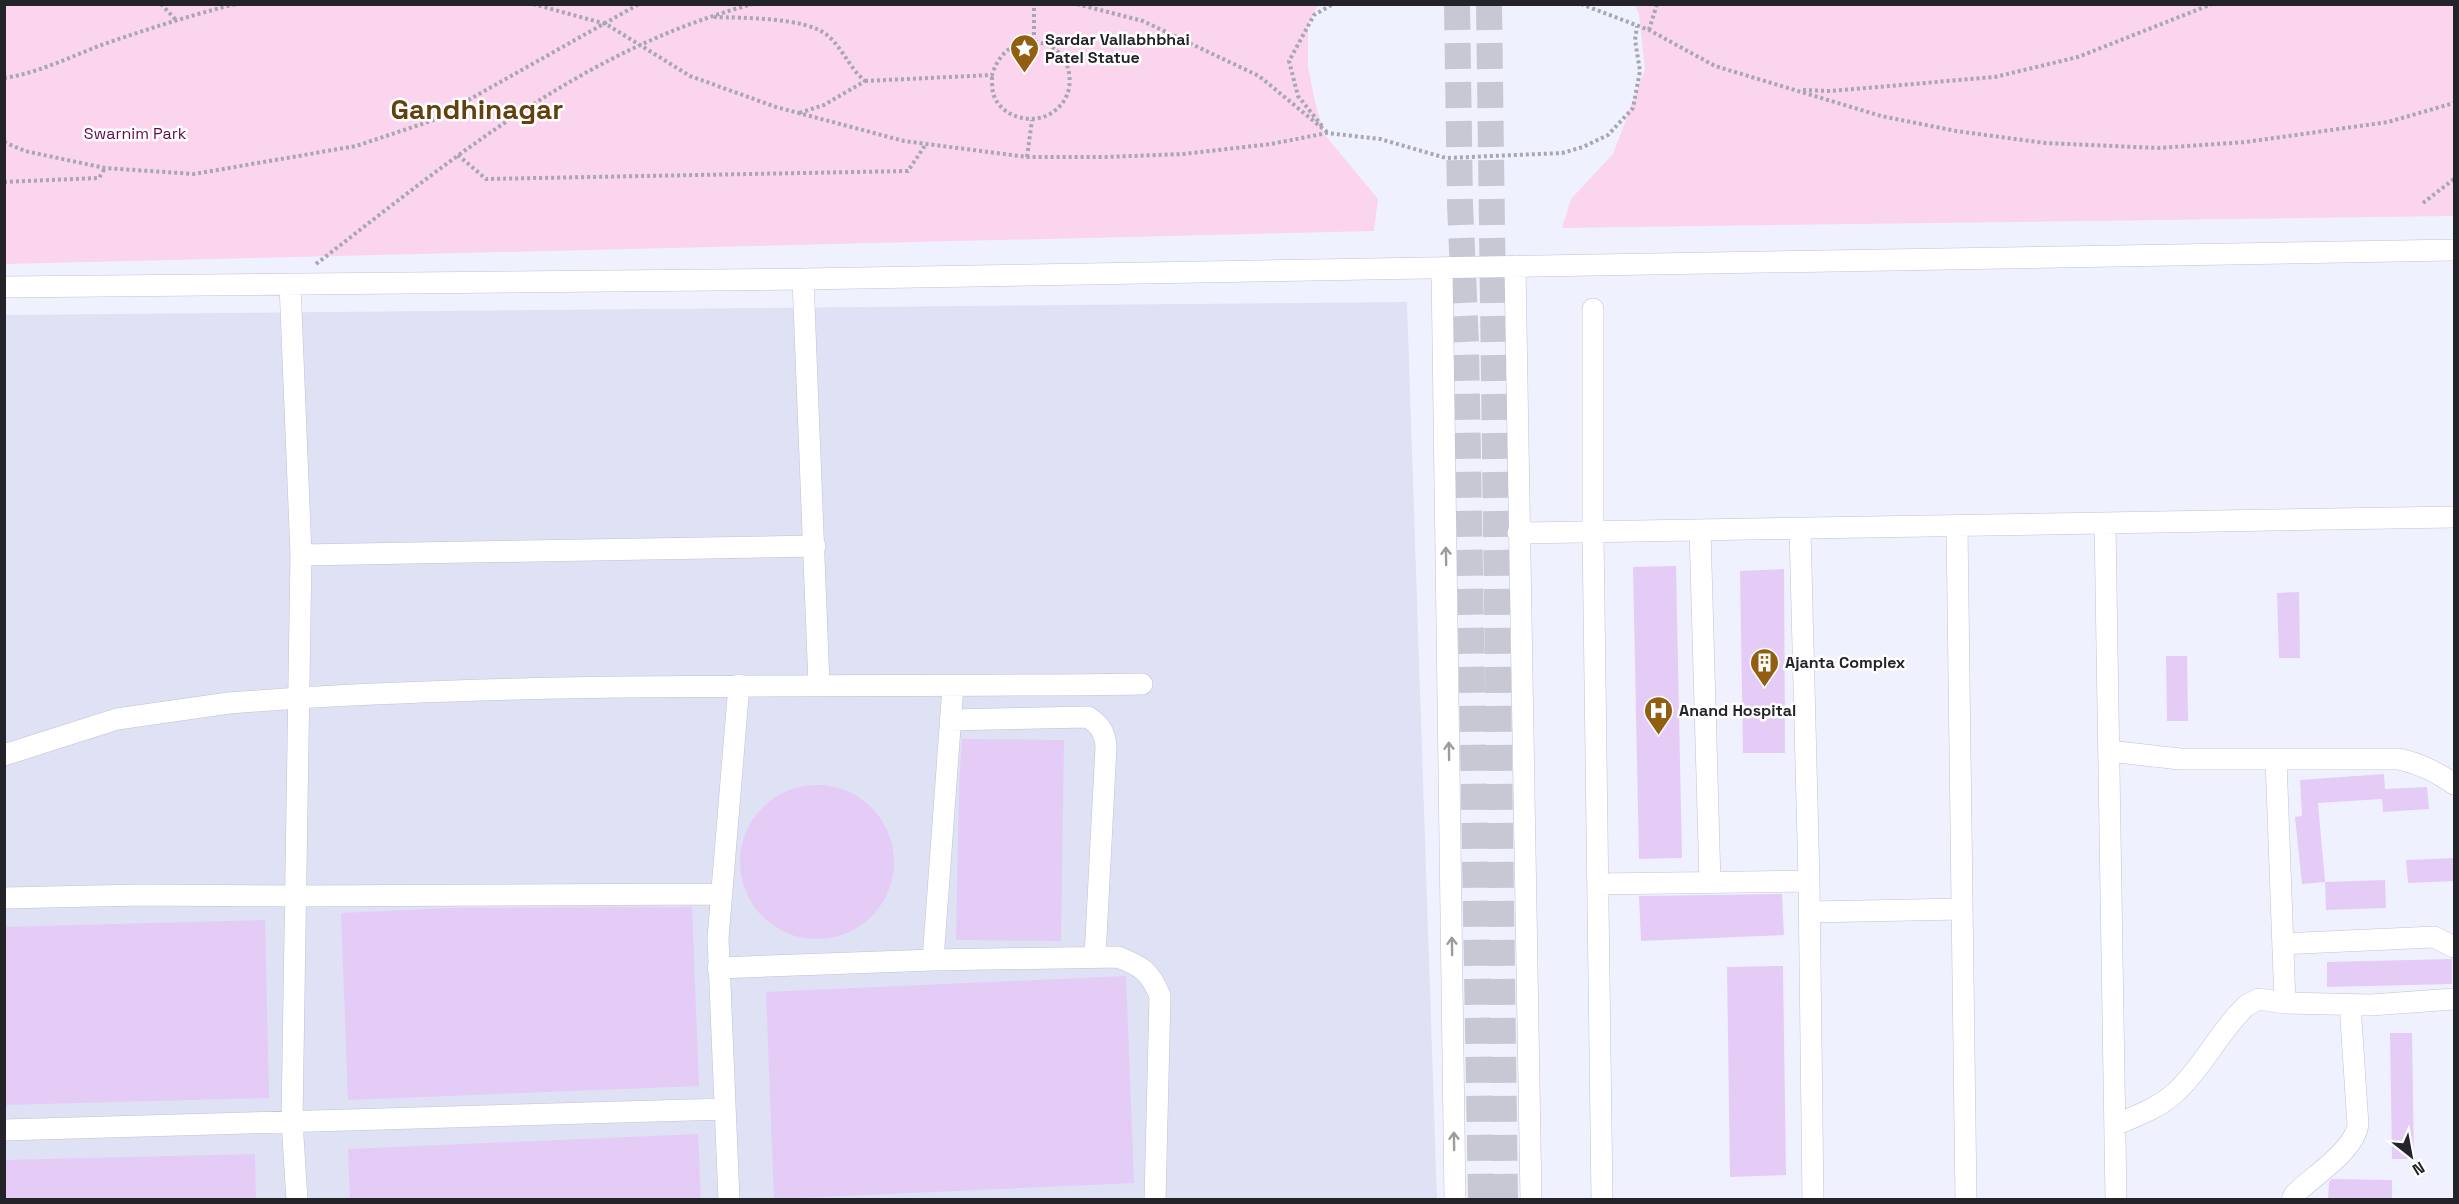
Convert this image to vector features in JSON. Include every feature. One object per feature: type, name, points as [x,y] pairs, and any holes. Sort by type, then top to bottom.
[{"type":"street","points":[[4,287],[803,279],[2454,250]]},
{"type":"street","points":[[1515,266],[1531,1200]]},
{"type":"street","points":[[1442,268],[1455,1200]]},
{"type":"street","points":[[803,279],[819,685]]},
{"type":"street","points":[[290,284],[301,555],[292,1121],[297,1200]]},
{"type":"street","points":[[1593,309],[1593,532],[1602,1200]]},
{"type":"street","points":[[1518,533],[2454,517]]},
{"type":"street","points":[[2105,523],[2115,1200]]},
{"type":"street","points":[[1957,526],[1966,1200]]},
{"type":"street","points":[[1800,529],[1810,912],[1813,1200]]},
{"type":"street","points":[[1700,530],[1710,882]]},
{"type":"street","points":[[301,555],[815,546]]},
{"type":"street","points":[[4,755],[117,719],[229,703],[298,698],[739,685],[953,687],[1142,684]]},
{"type":"street","points":[[729,1200],[718,968],[720,894],[739,685]]},
{"type":"street","points":[[933,960],[953,687]]},
{"type":"street","points":[[950,720],[1088,717],[1098,724],[1105,734],[1095,957]]},
{"type":"street","points":[[2109,751],[2180,759],[2399,759],[2418,763],[2454,784]]},
{"type":"street","points":[[2276,759],[2285,1003]]},
{"type":"street","points":[[1598,884],[1809,881]]},
{"type":"street","points":[[4,898],[140,895],[720,894]]},
{"type":"street","points":[[1810,912],[1962,909]]},
{"type":"street","points":[[2283,944],[2434,937],[2454,946]]},
{"type":"street","points":[[718,968],[1095,957],[1118,957],[1140,966],[1153,979],[1160,996],[1155,1200]]},
{"type":"street","points":[[2115,1125],[2159,1105],[2175,1093],[2247,1005],[2259,999],[2285,1003],[2350,1005],[2454,999]]},
{"type":"street","points":[[2292,1200],[2295,1194],[2348,1147],[2356,1136],[2358,1125],[2350,1005]]},
{"type":"street","points":[[4,1130],[725,1109]]},
{"type":"path","points":[[161,4],[176,20]]},
{"type":"path","points":[[4,78],[20,76],[176,20],[236,4]]},
{"type":"path","points":[[533,4],[606,24],[690,76],[798,113],[904,141],[1027,157],[1106,158],[1183,154],[1271,144],[1327,133],[1380,139],[1446,158],[1562,153],[1583,147],[1608,135],[1633,108],[1640,71],[1635,40],[1637,26]]},
{"type":"path","points":[[4,142],[26,151],[105,168],[194,174],[356,146],[430,121],[639,4]]},
{"type":"path","points":[[290,284],[458,155],[534,101],[637,45],[707,16],[753,4]]},
{"type":"path","points":[[1034,4],[1034,41]]},
{"type":"path","points":[[1077,4],[1143,21],[1259,76],[1327,133]]},
{"type":"path","points":[[1327,133],[1298,96],[1289,62],[1314,15],[1333,4]]},
{"type":"path","points":[[1581,4],[1649,30],[1715,66],[1881,116],[1956,131],[2045,143],[2158,148],[2246,142],[2388,122],[2454,103]]},
{"type":"path","points":[[1649,30],[1657,4]]},
{"type":"path","points":[[1797,90],[1830,91],[1995,77],[2079,57],[2212,4]]},
{"type":"path","points":[[707,16],[765,18],[800,24],[825,33],[843,50],[855,74],[865,81]]},
{"type":"path","points":[[1034,41],[1056,50],[1068,69],[1070,81],[1068,93],[1054,112],[1032,120],[1009,113],[1000,106],[993,93],[992,75],[995,64],[1011,46],[1034,41]]},
{"type":"path","points":[[798,113],[824,105],[865,81],[992,75]]},
{"type":"path","points":[[1027,157],[1032,120]]},
{"type":"path","points":[[458,155],[486,179],[908,171],[926,144]]},
{"type":"path","points":[[4,182],[99,178],[105,168]]},
{"type":"path","points":[[2423,203],[2454,179]]},
{"type":"shaded area","points":[[1407,302],[1437,1199],[5,1199],[4,315]]},
{"type":"green space","name":"Swarnim Park","points":[[4,5],[1318,5],[1308,25],[1308,66],[1315,102],[1324,134],[1378,199],[1374,231],[5,264]]},
{"type":"green space","points":[[1635,5],[2454,5],[2454,216],[1562,228],[1571,199],[1613,154],[1645,69],[1639,15]]},
{"type":"building","points":[[1676,566],[1682,858],[1639,859],[1633,567]]},
{"type":"building","points":[[1784,569],[1785,753],[1743,753],[1740,571]]},
{"type":"building","points":[[2299,592],[2300,658],[2279,658],[2277,593]]},
{"type":"building","points":[[2166,656],[2187,656],[2188,721],[2167,721]]},
{"type":"building","points":[[962,739],[1064,740],[1061,941],[956,940]]},
{"type":"building","points":[[2384,774],[2385,789],[2427,787],[2429,809],[2383,812],[2382,799],[2318,803],[2325,882],[2302,884],[2295,817],[2302,816],[2300,780]]},
{"type":"building","points":[[817,785],[846,791],[860,798],[871,808],[881,819],[888,833],[894,862],[888,891],[881,905],[871,916],[860,926],[846,933],[817,939],[788,933],[774,926],[763,916],[753,905],[746,891],[740,862],[746,833],[753,819],[763,808],[774,798],[788,791]]},
{"type":"building","points":[[2454,858],[2454,881],[2408,883],[2406,860]]},
{"type":"building","points":[[2385,880],[2386,908],[2326,910],[2325,882]]},
{"type":"building","points":[[1782,894],[1784,935],[1641,941],[1639,896]]},
{"type":"building","points":[[692,907],[699,1086],[348,1100],[341,913],[450,908]]},
{"type":"building","points":[[265,920],[269,1098],[4,1105],[4,927]]},
{"type":"building","points":[[2452,959],[2452,984],[2327,987],[2327,962]]},
{"type":"building","points":[[1783,966],[1786,1175],[1730,1177],[1727,967]]},
{"type":"building","points":[[1126,976],[1134,1183],[774,1199],[766,992]]},
{"type":"building","points":[[2390,1033],[2412,1033],[2414,1159],[2392,1159]]},
{"type":"building","points":[[698,1134],[701,1200],[350,1200],[348,1149]]},
{"type":"building","points":[[255,1154],[256,1200],[4,1200],[4,1160]]},
{"type":"building","points":[[2332,1179],[2392,1180],[2392,1200],[2328,1200],[2329,1182]]},
{"type":"tunnel","points":[[1457,4],[1460,204],[1466,344],[1481,1200]]},
{"type":"tunnel","points":[[1489,4],[1505,1200]]},
{"type":"place","name":"Sardar Vallabhbhai Patel Statue","points":[[1024,74]]},
{"type":"place","name":"Ajanta Complex","points":[[1764,688]]},
{"type":"place","name":"Anand Hospital","points":[[1658,736]]},
{"type":"district","name":"Gandhinagar","points":[[477,109]]}]
